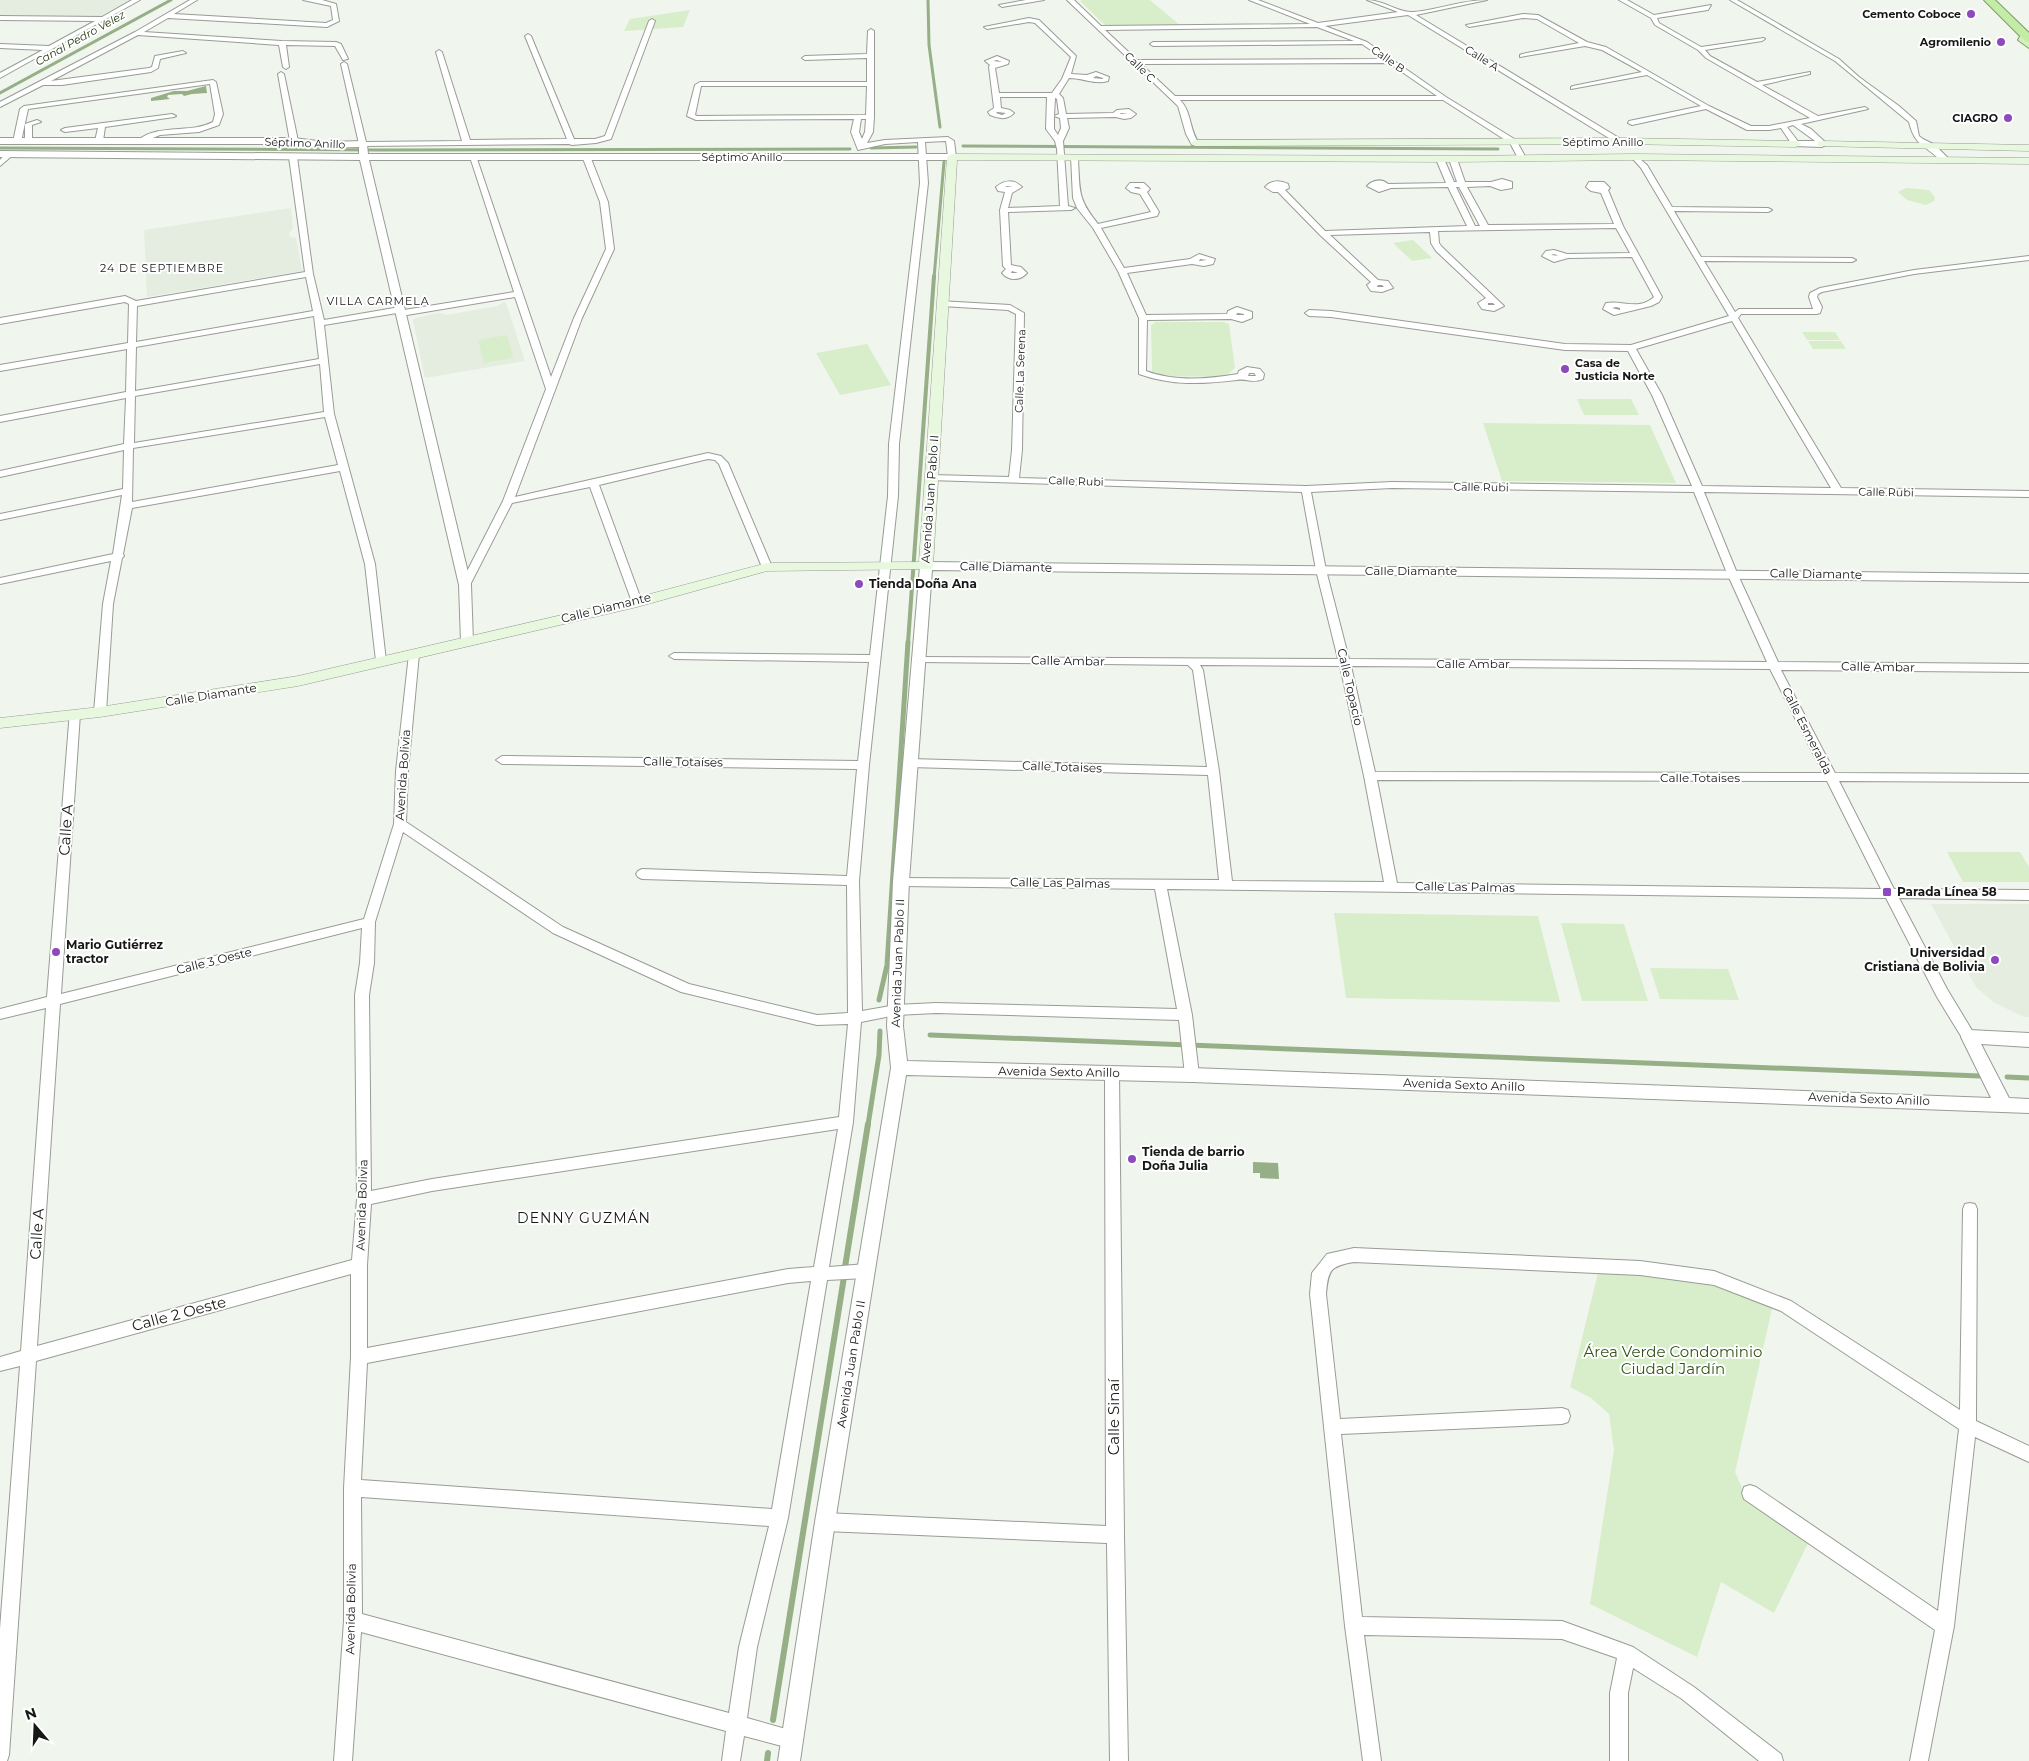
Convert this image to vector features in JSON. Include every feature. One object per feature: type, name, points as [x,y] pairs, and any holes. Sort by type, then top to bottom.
[{"type":"highway","points":[[1989,0],[2028,40]]},
{"type":"main road","name":"Séptimo Anillo","points":[[952,157],[1060,148],[1074,158],[1192,149],[1512,142],[1620,141],[1796,144]]},
{"type":"main road","points":[[1620,141],[1634,157]]},
{"type":"main road","points":[[1674,143],[1661,146],[1660,150],[1680,158]]},
{"type":"main road","name":"Séptimo Anillo","points":[[1822,144],[2029,148]]},
{"type":"main road","name":"Séptimo Anillo","points":[[1192,149],[1440,159],[1634,157],[2029,160]]},
{"type":"main road","name":"Avenida Juan Pablo II","points":[[916,566],[932,478],[952,157]]},
{"type":"main road","name":"Calle Diamante","points":[[0,723],[100,712],[298,681],[636,602],[767,567],[916,566]]},
{"type":"street","points":[[0,76],[137,0]]},
{"type":"street","points":[[0,105],[137,33],[194,0]]},
{"type":"street","points":[[168,16],[327,25],[336,21],[334,5],[306,0]]},
{"type":"street","points":[[1002,5],[1041,0]]},
{"type":"street","name":"Calle C","points":[[1070,0],[1174,98],[1184,110],[1192,149]]},
{"type":"street","name":"Calle B","points":[[1252,0],[1365,43],[1512,142]]},
{"type":"street","name":"Calle A","points":[[1370,0],[1407,13],[1620,141]]},
{"type":"street","points":[[1101,28],[1318,25],[1484,0]]},
{"type":"street","points":[[1622,0],[1652,17],[1657,24],[1700,49],[1708,56],[1816,118]]},
{"type":"street","points":[[1733,0],[1837,60],[1856,78],[1897,107],[1912,121],[1916,136],[1920,141],[1932,147],[1945,160]]},
{"type":"street","points":[[1652,17],[1706,9],[1709,6]]},
{"type":"street","points":[[1469,25],[1523,16],[1534,16],[1585,44],[1604,48],[1707,107],[1750,128],[1763,129],[1783,126],[1865,109]]},
{"type":"street","points":[[0,18],[103,20]]},
{"type":"street","points":[[987,26],[1029,20],[1037,21],[1074,56],[1067,76],[1055,95],[1050,98],[1051,129],[1060,148]]},
{"type":"street","name":"Séptimo Anillo","points":[[0,142],[294,141],[363,151],[472,156],[552,150],[572,143],[596,142],[608,137],[652,21]]},
{"type":"street","points":[[861,145],[868,136],[870,117],[871,31]]},
{"type":"street","points":[[137,33],[282,43],[338,44],[344,62],[363,151],[465,585],[466,642]]},
{"type":"street","points":[[528,36],[572,143]]},
{"type":"street","points":[[1700,49],[1762,39]]},
{"type":"street","points":[[282,43],[286,67]]},
{"type":"street","points":[[1154,44],[1365,43]]},
{"type":"street","points":[[1522,56],[1585,44]]},
{"type":"street","points":[[0,46],[53,48]]},
{"type":"street","points":[[439,52],[467,144]]},
{"type":"street","points":[[40,83],[62,83],[151,70],[155,68],[157,57],[183,53]]},
{"type":"street","points":[[805,58],[872,56]]},
{"type":"street","points":[[1134,62],[1391,61]]},
{"type":"street","points":[[995,65],[992,67],[998,110]]},
{"type":"street","points":[[1573,88],[1648,73]]},
{"type":"street","points":[[1755,84],[1808,73]]},
{"type":"street","points":[[281,74],[294,141]]},
{"type":"street","points":[[1067,76],[1087,78]]},
{"type":"street","points":[[17,142],[22,109],[26,107],[213,82],[220,114],[216,123],[206,128],[150,134],[141,141]]},
{"type":"street","points":[[870,84],[700,84],[698,85],[691,116],[696,118],[870,117]]},
{"type":"street","points":[[996,95],[1055,95],[1060,98],[1064,116],[1060,148],[1064,208]]},
{"type":"street","points":[[1174,98],[1444,98]]},
{"type":"street","points":[[1632,123],[1707,107]]},
{"type":"street","points":[[1050,116],[1117,114]]},
{"type":"street","points":[[65,130],[172,116]]},
{"type":"street","points":[[858,117],[856,135],[861,145],[860,157]]},
{"type":"street","points":[[28,142],[29,124],[37,122]]},
{"type":"street","points":[[1794,123],[1808,131],[1822,144]]},
{"type":"street","points":[[99,141],[102,125]]},
{"type":"street","points":[[1591,125],[1596,132],[1596,141]]},
{"type":"street","points":[[1783,126],[1796,144]]},
{"type":"street","points":[[861,145],[948,139],[950,141],[952,157]]},
{"type":"street","points":[[731,1761],[748,1647],[778,1518],[846,1122],[855,1018],[853,881],[863,765],[893,496],[894,444],[924,183],[924,157],[921,140]]},
{"type":"street","points":[[1512,142],[1522,158]]},
{"type":"street","name":"Séptimo Anillo","points":[[5,154],[293,157],[467,144],[552,150],[586,156],[952,157]]},
{"type":"street","name":"Séptimo Anillo","points":[[1796,144],[1822,144]]},
{"type":"street","points":[[0,164],[5,154]]},
{"type":"street","points":[[472,156],[551,390]]},
{"type":"street","points":[[465,585],[508,501],[578,318],[610,249],[604,202],[586,156]]},
{"type":"street","points":[[293,157],[309,274],[320,323],[329,414],[370,564],[381,661]]},
{"type":"street","points":[[1634,157],[1644,167],[1701,259],[1838,492]]},
{"type":"street","points":[[1074,158],[1076,196],[1081,208],[1096,227],[1122,271],[1143,318],[1142,372],[1156,378],[1167,379],[1214,380],[1242,376]]},
{"type":"street","points":[[1440,159],[1450,185],[1472,228]]},
{"type":"street","points":[[1453,159],[1462,185],[1485,228]]},
{"type":"street","points":[[1387,186],[1493,184]]},
{"type":"street","points":[[1281,190],[1323,233],[1376,282]]},
{"type":"street","points":[[1604,190],[1619,226],[1658,297],[1651,304],[1625,308]]},
{"type":"street","points":[[1009,191],[1004,210],[1007,266],[1011,269]]},
{"type":"street","points":[[1096,227],[1154,214],[1155,212],[1142,191]]},
{"type":"street","points":[[1004,210],[1081,208]]},
{"type":"street","points":[[1670,209],[1768,210]]},
{"type":"street","points":[[1323,233],[1619,226]]},
{"type":"street","points":[[1434,230],[1435,243],[1439,249],[1493,300]]},
{"type":"street","points":[[1564,256],[1635,255]]},
{"type":"street","points":[[1309,313],[1331,314],[1565,347],[1631,348],[1735,317],[1738,312],[1817,311],[1818,307],[1813,297],[1814,293],[1820,290],[1914,272],[2029,258]]},
{"type":"street","points":[[1701,259],[1852,260]]},
{"type":"street","points":[[1122,271],[1194,261]]},
{"type":"street","points":[[133,304],[309,274]]},
{"type":"street","points":[[320,323],[518,294]]},
{"type":"street","points":[[0,320],[125,299],[132,301],[133,304],[132,394],[126,506],[119,556],[108,604],[100,712]]},
{"type":"street","name":"Calle La Serena","points":[[942,303],[1010,308],[1020,313],[1017,450],[1014,479]]},
{"type":"street","points":[[0,368],[317,313]]},
{"type":"street","points":[[1143,318],[1232,316]]},
{"type":"street","name":"Calle Esmeralda","points":[[1631,348],[1657,395],[1732,573],[1774,666],[1890,894],[1942,993],[1969,1037],[2003,1104]]},
{"type":"street","points":[[0,419],[323,361]]},
{"type":"street","points":[[0,474],[130,446],[329,414]]},
{"type":"street","points":[[508,501],[708,456],[718,458],[723,463],[767,567]]},
{"type":"street","points":[[126,506],[344,467]]},
{"type":"street","name":"Calle Rubi","points":[[932,478],[1306,489],[1401,486],[2029,494]]},
{"type":"street","points":[[594,483],[636,602]]},
{"type":"street","name":"Calle Topacio","points":[[1306,489],[1320,570],[1345,663],[1370,776],[1391,886]]},
{"type":"street","points":[[0,517],[126,491]]},
{"type":"street","points":[[0,581],[119,556]]},
{"type":"street","name":"Calle Diamante","points":[[916,566],[1732,573],[2029,578]]},
{"type":"street","name":"Avenida Juan Pablo II","points":[[789,1761],[825,1522],[899,1068],[896,1010],[901,881],[918,659],[916,566]]},
{"type":"street","name":"Avenida Bolivia","points":[[343,1761],[353,1621],[352,1488],[359,1357],[359,1265],[364,1198],[362,995],[367,963],[369,922],[400,824],[402,771],[414,654]]},
{"type":"street","points":[[674,656],[876,659]]},
{"type":"street","name":"Calle Ambar","points":[[918,659],[2029,668]]},
{"type":"street","points":[[1192,662],[1198,670],[1213,771],[1226,884]]},
{"type":"street","name":"Calle A","points":[[0,1755],[74,714]]},
{"type":"street","name":"Calle Totaíses","points":[[502,760],[863,765]]},
{"type":"street","name":"Calle Totaises","points":[[910,763],[1213,771]]},
{"type":"street","name":"Calle Totaises","points":[[1370,776],[1832,779],[2029,778]]},
{"type":"street","points":[[400,824],[558,930],[686,988],[817,1020],[855,1018],[896,1010],[936,1008],[1185,1015]]},
{"type":"street","points":[[642,874],[853,881]]},
{"type":"street","name":"Calle Las Palmas","points":[[901,881],[2029,895]]},
{"type":"street","points":[[1160,884],[1185,1015],[1192,1075]]},
{"type":"street","name":"Calle 3 Oeste","points":[[0,1014],[369,922]]},
{"type":"street","points":[[1969,1037],[2029,1040]]},
{"type":"street","name":"Avenida Sexto Anillo","points":[[899,1068],[1192,1075],[2029,1106]]},
{"type":"street","name":"Calle Sinaí","points":[[1112,1073],[1115,1535],[1119,1761]]},
{"type":"street","points":[[364,1198],[432,1185],[846,1122]]},
{"type":"street","points":[[1919,1761],[1945,1626],[1968,1425],[1970,1209]]},
{"type":"street","points":[[1372,1761],[1354,1626],[1318,1294],[1320,1273],[1332,1259],[1354,1255],[1640,1268],[1714,1278],[1786,1306],[1968,1425],[2029,1454]]},
{"type":"street","name":"Calle 2 Oeste","points":[[0,1364],[359,1265]]},
{"type":"street","points":[[359,1357],[788,1276],[866,1271]]},
{"type":"street","points":[[1333,1427],[1562,1416]]},
{"type":"street","points":[[352,1488],[778,1518]]},
{"type":"street","points":[[1750,1493],[1945,1626]]},
{"type":"street","points":[[825,1522],[1115,1535]]},
{"type":"street","points":[[353,1621],[792,1740]]},
{"type":"street","points":[[1354,1626],[1562,1630],[1627,1652],[1688,1693],[1774,1761]]},
{"type":"street","points":[[1619,1761],[1619,1694],[1627,1652]]},
{"type":"shaded area","points":[[0,0],[130,0],[101,17],[0,15]]},
{"type":"shaded area","points":[[206,86],[207,93],[184,96],[182,94],[168,95],[167,97],[170,99],[151,101],[151,98],[174,91],[187,91]]},
{"type":"shaded area","points":[[291,208],[293,229],[289,232],[290,237],[296,238],[302,271],[147,297],[144,230]]},
{"type":"shaded area","points":[[503,302],[506,303],[525,361],[425,378],[413,320],[439,313],[446,315],[498,306]]},
{"type":"shaded area","name":"Universidad Cristiana de Bolivia","points":[[1931,904],[2029,904],[2029,1017],[2024,1017],[1993,1002],[1976,987]]},
{"type":"shaded area","points":[[1253,1162],[1278,1163],[1279,1179],[1260,1178],[1260,1173],[1253,1173]]},
{"type":"green space","points":[[1150,0],[1181,26],[1106,26],[1080,1]]},
{"type":"green space","points":[[690,10],[683,27],[624,31],[630,19]]},
{"type":"green space","points":[[1906,188],[1929,190],[1935,197],[1934,201],[1926,205],[1907,200],[1898,192]]},
{"type":"green space","points":[[1413,240],[1432,258],[1412,261],[1393,243]]},
{"type":"green space","points":[[1155,322],[1223,322],[1229,324],[1235,368],[1225,377],[1157,376],[1152,372],[1151,326]]},
{"type":"green space","points":[[1802,332],[1835,332],[1840,340],[1807,340]]},
{"type":"green space","points":[[507,335],[513,358],[484,363],[478,340]]},
{"type":"green space","points":[[1808,341],[1841,341],[1846,349],[1813,349]]},
{"type":"green space","points":[[867,344],[891,385],[840,395],[816,353]]},
{"type":"green space","points":[[1577,399],[1631,399],[1639,415],[1584,415]]},
{"type":"green space","points":[[1483,423],[1650,425],[1676,483],[1502,481]]},
{"type":"green space","points":[[1947,852],[2020,852],[2029,867],[2029,882],[1963,882]]},
{"type":"green space","points":[[1334,913],[1538,916],[1560,1002],[1346,998]]},
{"type":"green space","points":[[1561,923],[1624,924],[1648,1001],[1582,1001]]},
{"type":"green space","points":[[1650,968],[1728,969],[1739,1000],[1660,999]]},
{"type":"green space","name":"Área Verde Condominio Ciudad Jardín","points":[[1598,1273],[1669,1274],[1733,1285],[1774,1300],[1735,1472],[1747,1499],[1814,1531],[1774,1613],[1721,1582],[1697,1657],[1590,1604],[1614,1450],[1609,1414],[1591,1398],[1570,1387]]},
{"type":"waterway","name":"Canal Pedro Velez","points":[[0,93],[171,0]]},
{"type":"waterway","points":[[928,0],[929,45],[940,127]]},
{"type":"waterway","points":[[963,146],[1498,149]]},
{"type":"waterway","points":[[871,148],[916,147]]},
{"type":"waterway","points":[[0,148],[379,150],[850,149]]},
{"type":"waterway","points":[[934,278],[944,162]]},
{"type":"waterway","points":[[908,643],[934,276]]},
{"type":"waterway","points":[[879,1000],[887,965],[908,642]]},
{"type":"waterway","points":[[868,1125],[879,1055],[880,1031]]},
{"type":"waterway","points":[[930,1035],[1980,1076]]},
{"type":"waterway","points":[[2007,1077],[2029,1078]]},
{"type":"waterway","points":[[845,1267],[868,1124]]},
{"type":"waterway","points":[[773,1720],[844,1277]]},
{"type":"waterway","points":[[767,1761],[768,1753]]},
{"type":"place","name":"Cemento Coboce","points":[[1971,14]]},
{"type":"place","name":"Agromilenio","points":[[2001,42]]},
{"type":"place","name":"CIAGRO","points":[[2008,118]]},
{"type":"place","name":"Casa de Justicia Norte","points":[[1565,369]]},
{"type":"place","name":"Tienda Doña Ana","points":[[859,584]]},
{"type":"place","name":"Parada Línea 58","points":[[1887,892]]},
{"type":"place","name":"Mario Gutiérrez tractor","points":[[56,952]]},
{"type":"place","name":"Universidad Cristiana de Bolivia","points":[[1995,960]]},
{"type":"place","name":"Tienda de barrio Doña Julia","points":[[1132,1159]]},
{"type":"district","name":"24 DE SEPTIEMBRE","points":[[162,268]]},
{"type":"district","name":"VILLA CARMELA","points":[[378,301]]},
{"type":"district","name":"DENNY GUZMÁN","points":[[584,1218]]}]
